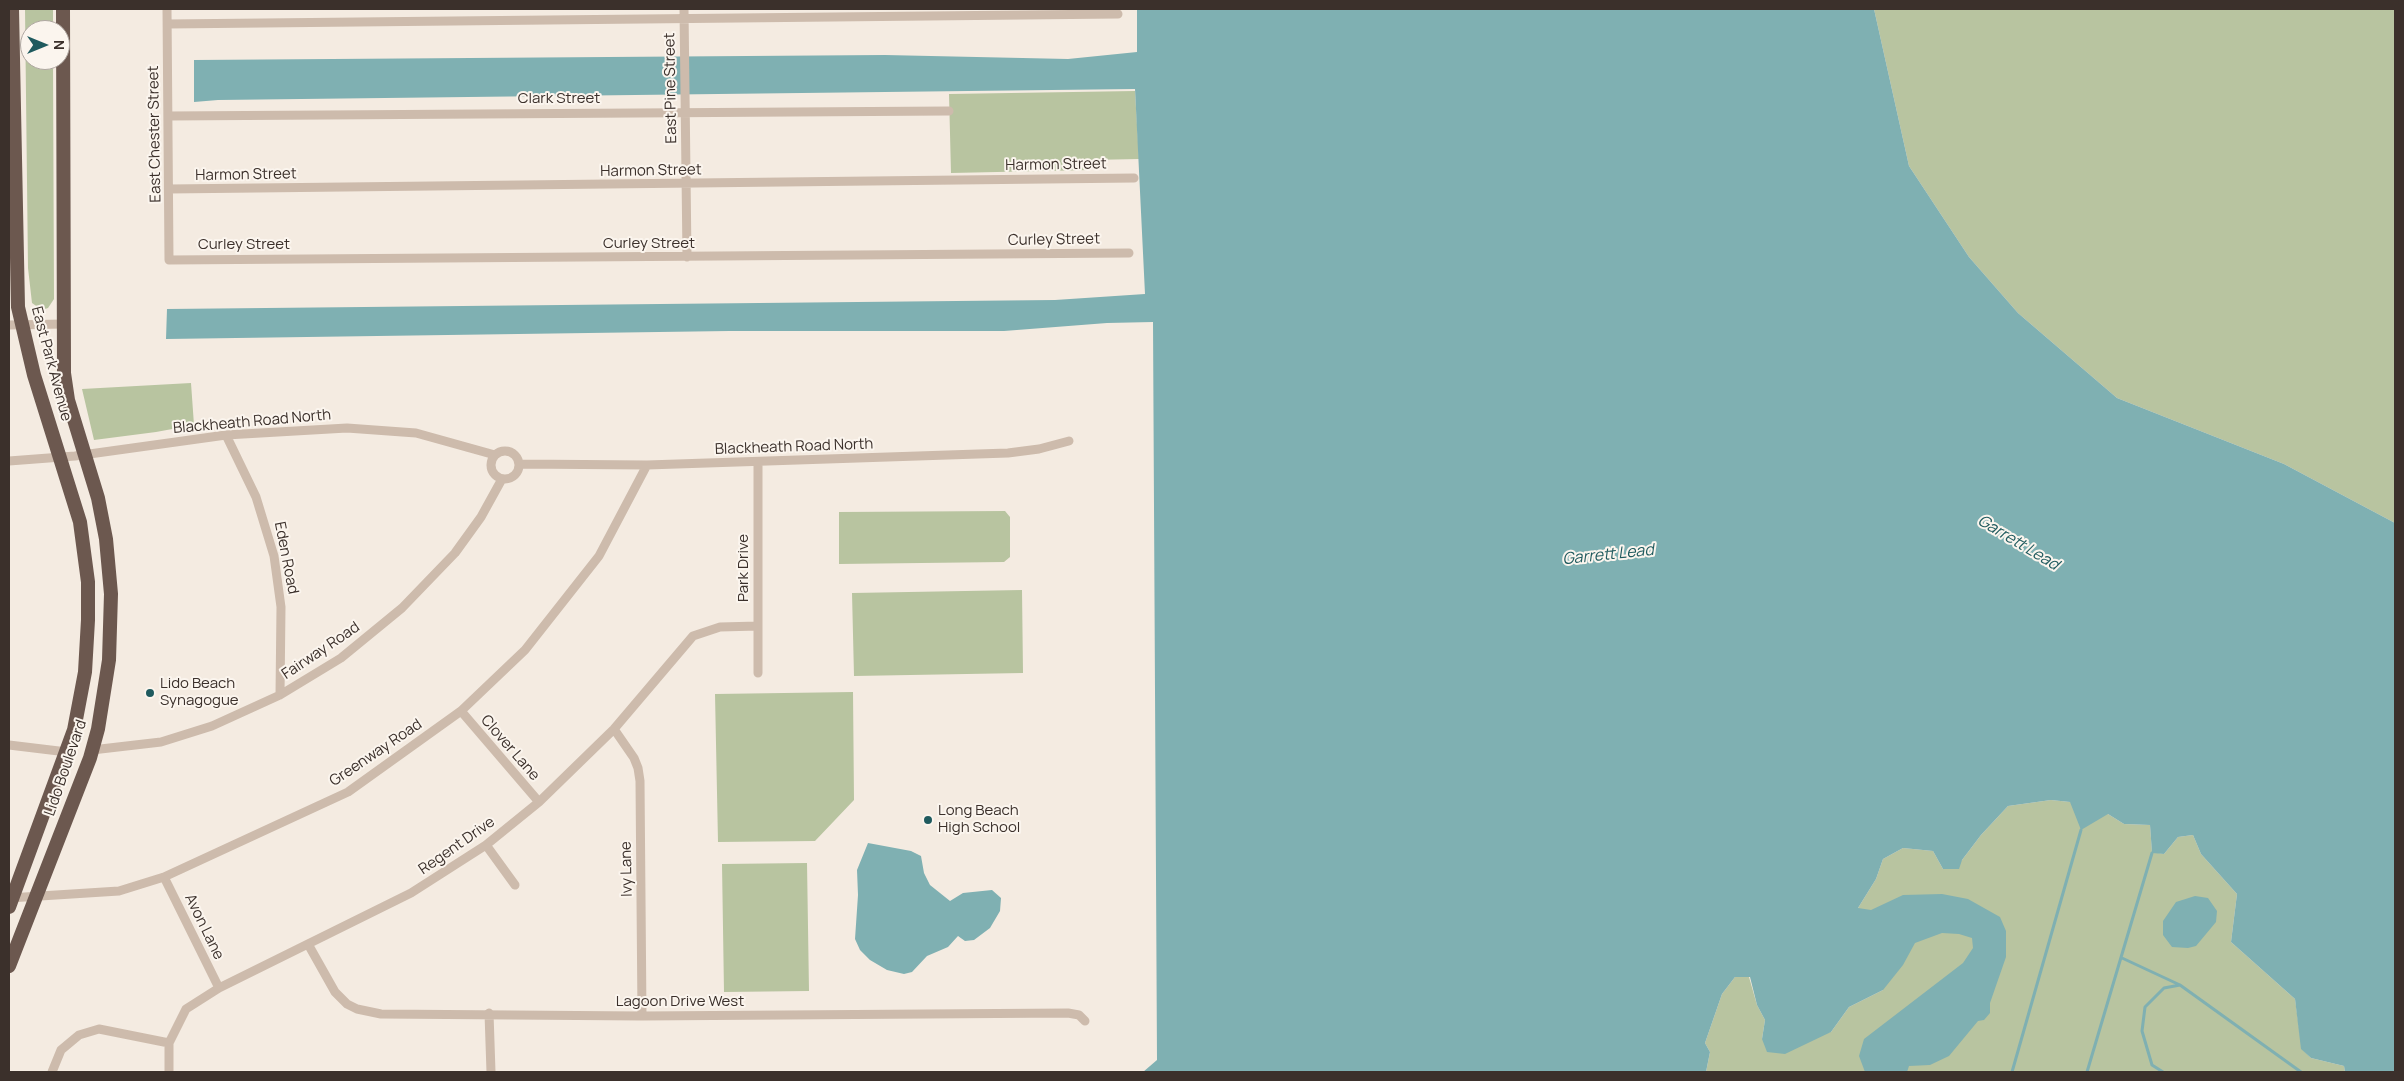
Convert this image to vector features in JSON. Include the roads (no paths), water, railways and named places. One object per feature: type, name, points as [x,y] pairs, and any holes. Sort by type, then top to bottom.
[{"type":"highway","name":"East Park Avenue","points":[[12,9],[17,293],[15,325],[61,457]]},
{"type":"highway","name":"East Park Avenue","points":[[63,9],[66,388],[86,454]]},
{"type":"highway","name":"Lido Boulevard","points":[[9,966],[92,750],[98,729],[109,660],[111,594],[103,519],[86,454]]},
{"type":"highway","name":"Lido Boulevard","points":[[10,901],[67,752],[79,713],[86,672],[88,582],[80,522],[61,457]]},
{"type":"street","name":"East Chester Street","points":[[167,9],[170,260]]},
{"type":"street","name":"East Pine Street","points":[[684,9],[687,257]]},
{"type":"street","points":[[168,24],[1118,14]]},
{"type":"street","name":"Clark Street","points":[[168,116],[949,111]]},
{"type":"street","name":"Harmon Street","points":[[169,189],[1134,178]]},
{"type":"street","name":"Curley Street","points":[[170,260],[1129,253]]},
{"type":"street","points":[[15,325],[64,324]]},
{"type":"street","name":"Blackheath Road North","points":[[9,461],[61,457],[226,435],[347,428],[416,433],[494,455]]},
{"type":"street","name":"Eden Road","points":[[226,435],[256,497],[274,556],[281,607],[280,695]]},
{"type":"street","name":"Blackheath Road North","points":[[518,464],[758,462],[1008,453],[1039,449],[1069,441]]},
{"type":"street","points":[[502,479],[495,475],[491,468],[494,455],[502,451],[511,453],[518,464]]},
{"type":"street","name":"Park Drive","points":[[758,462],[758,673]]},
{"type":"street","name":"Fairway Road","points":[[92,750],[147,745],[180,737],[231,719],[280,695],[352,650],[416,595],[465,540],[489,504],[502,479],[514,475],[518,464]]},
{"type":"street","name":"Greenway Road","points":[[10,901],[37,896],[119,891],[164,878],[348,792],[461,711],[525,650],[569,597],[599,556],[648,464]]},
{"type":"street","name":"Regent Drive","points":[[169,1072],[169,1043],[186,1009],[219,988],[411,893],[486,845],[539,802],[614,729],[693,636],[720,627],[758,626]]},
{"type":"street","name":"Clover Lane","points":[[461,711],[539,802]]},
{"type":"street","name":"Ivy Lane","points":[[614,729],[634,758],[640,781],[642,1016]]},
{"type":"street","points":[[9,745],[67,752]]},
{"type":"street","points":[[486,845],[515,885]]},
{"type":"street","name":"Avon Lane","points":[[164,878],[219,988]]},
{"type":"street","name":"Lagoon Drive West","points":[[308,944],[334,992],[347,1004],[357,1009],[381,1014],[489,1013],[642,1016],[1068,1013],[1079,1015],[1085,1021]]},
{"type":"street","points":[[489,1013],[491,1072]]},
{"type":"street","points":[[52,1072],[61,1050],[79,1035],[99,1029],[169,1043]]},
{"type":"water","name":"Garrett Lead","points":[[1137,9],[1874,9],[1909,166],[1969,257],[2018,313],[2117,398],[2284,464],[2395,523],[2395,1072],[2345,1072],[2344,1066],[2311,1058],[2301,1049],[2295,999],[2231,942],[2237,894],[2201,854],[2193,835],[2178,837],[2164,854],[2152,853],[2150,825],[2124,824],[2108,814],[2081,830],[2070,802],[2051,800],[2008,806],[1981,835],[1962,860],[1959,869],[1943,869],[1933,851],[1903,848],[1883,859],[1876,879],[1858,908],[1871,910],[1903,895],[1942,894],[1968,899],[2000,917],[2006,931],[2006,957],[1990,1003],[1990,1013],[1984,1020],[1978,1021],[1949,1056],[1930,1065],[1909,1066],[1907,1072],[1865,1072],[1859,1056],[1864,1039],[1963,963],[1973,948],[1972,938],[1959,934],[1942,933],[1915,943],[1903,965],[1883,990],[1849,1007],[1831,1032],[1785,1054],[1767,1052],[1762,1039],[1765,1020],[1757,1005],[1750,977],[1735,977],[1722,994],[1705,1043],[1710,1052],[1706,1072],[1143,1072],[1157,1060],[1153,322],[1107,323],[1004,331],[729,331],[166,339],[167,309],[1055,300],[1145,294],[1135,89],[218,100],[194,102],[194,60],[885,55],[1068,59],[1137,52]]},
{"type":"water","points":[[868,843],[911,851],[921,856],[924,873],[930,885],[950,901],[963,893],[992,890],[1001,898],[1000,911],[990,928],[974,940],[965,941],[958,936],[948,947],[927,956],[912,972],[904,974],[887,970],[870,960],[860,950],[855,939],[858,895],[857,870]]},
{"type":"water","points":[[2195,896],[2208,898],[2217,911],[2216,922],[2196,946],[2188,948],[2172,947],[2163,935],[2163,921],[2176,902]]},
{"type":"waterway","points":[[2012,1072],[2081,830]]},
{"type":"waterway","points":[[2087,1072],[2152,853]]},
{"type":"waterway","points":[[2122,958],[2180,985],[2301,1072]]},
{"type":"waterway","points":[[2163,1072],[2152,1065],[2142,1031],[2145,1007],[2164,988],[2180,985]]},
{"type":"place","name":"Lido Beach Synagogue","points":[[150,693]]},
{"type":"place","name":"Long Beach High School","points":[[928,820]]}]
